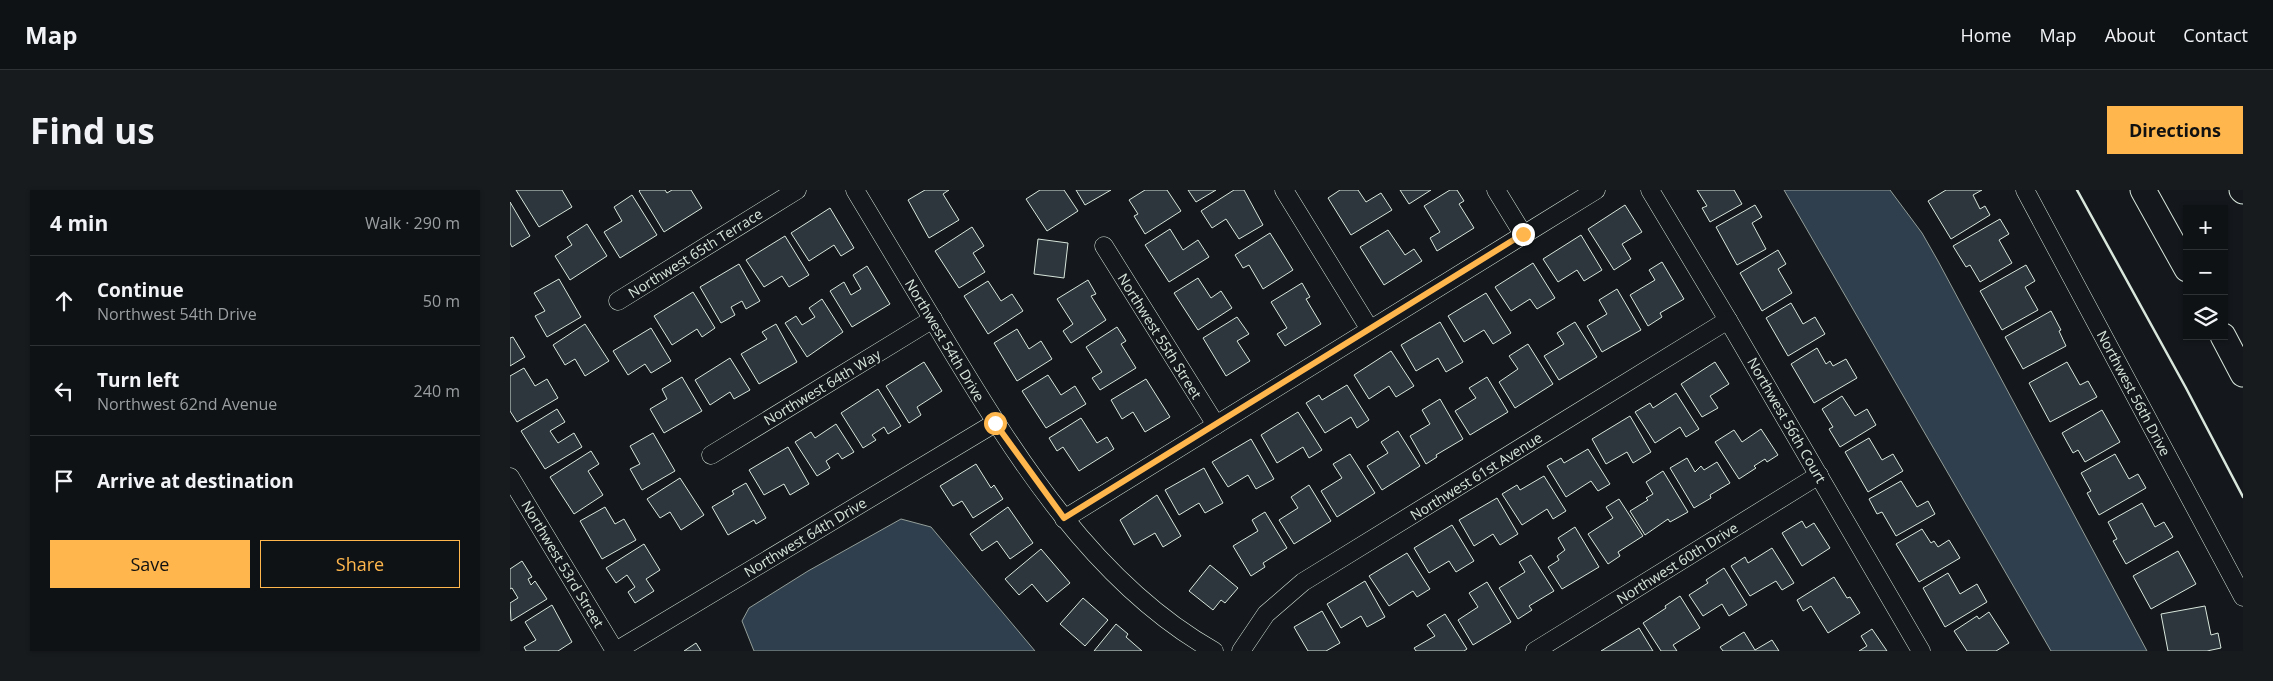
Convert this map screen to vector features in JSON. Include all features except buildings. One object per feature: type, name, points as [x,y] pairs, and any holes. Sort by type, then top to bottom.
[{"type":"highway","points":[[2143,190],[2183,262]]},
{"type":"highway","points":[[2225,340],[2243,374]]},
{"type":"street","name":"Northwest 65th Terrace","points":[[618,301],[797,190]]},
{"type":"street","name":"Northwest 54th Drive","points":[[855,190],[995,423],[1064,518],[1123,583],[1193,639],[1214,651]]},
{"type":"street","points":[[1284,190],[1369,328]]},
{"type":"street","points":[[1496,190],[1523,234]]},
{"type":"street","points":[[1064,518],[1369,328],[1596,190]]},
{"type":"street","name":"Northwest 56th Court","points":[[1650,190],[1921,651]]},
{"type":"street","name":"Northwest 56th Drive","points":[[2025,190],[2243,597]]},
{"type":"street","name":"Northwest 55th Street","points":[[1104,246],[1216,425]]},
{"type":"street","name":"Northwest 64th Way","points":[[711,455],[933,319]]},
{"type":"street","name":"Northwest 61st Avenue","points":[[1241,651],[1266,614],[1303,582],[1728,320]]},
{"type":"street","name":"Northwest 64th Drive","points":[[616,651],[995,423]]},
{"type":"street","name":"Northwest 60th Drive","points":[[1535,651],[1819,475]]},
{"type":"street","name":"Northwest 53rd Street","points":[[510,477],[616,651]]},
{"type":"water","points":[[1784,190],[1890,190],[1922,233],[1938,261],[2147,651],[2051,651]]},
{"type":"water","points":[[901,519],[931,527],[1035,651],[754,651],[742,621],[749,608],[808,571]]},
{"type":"wall","points":[[2077,190],[2186,388],[2243,497]]},
{"type":"route","points":[[995,423],[1064,518],[1523,234]]}]
